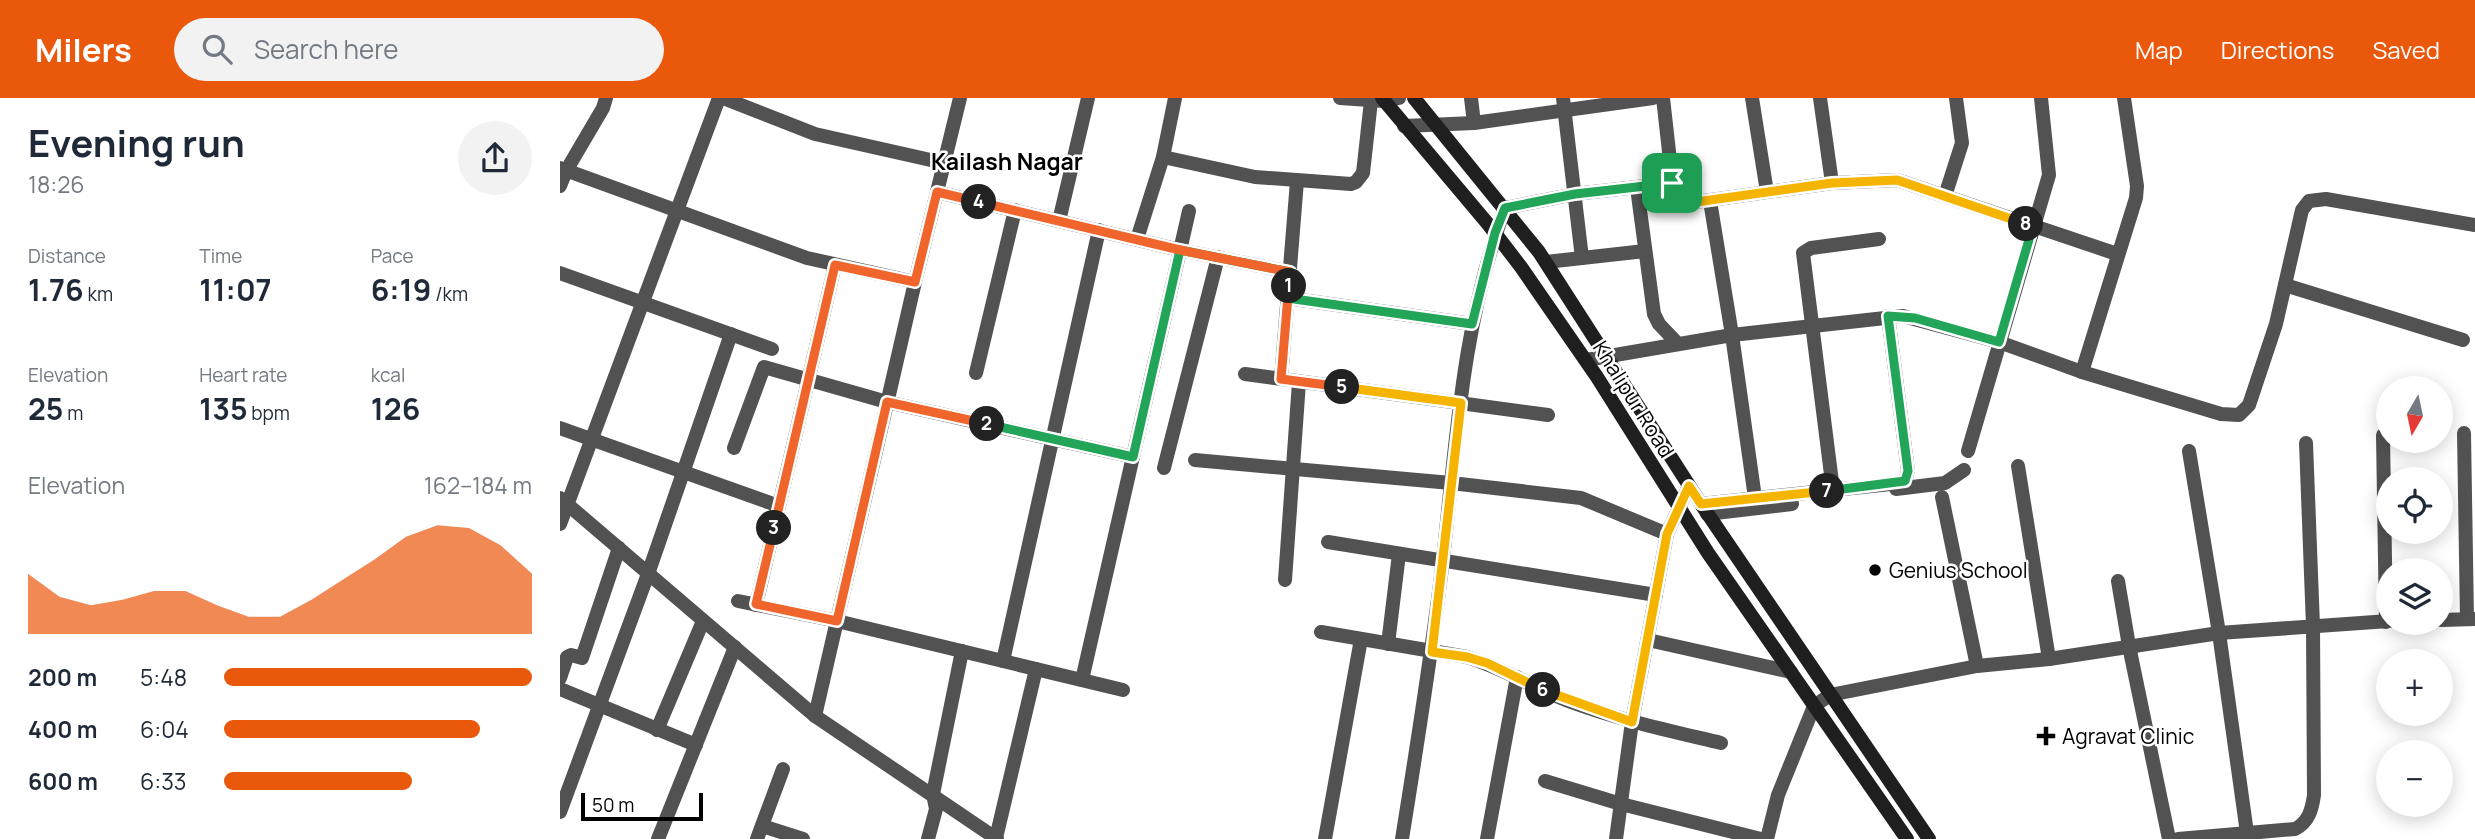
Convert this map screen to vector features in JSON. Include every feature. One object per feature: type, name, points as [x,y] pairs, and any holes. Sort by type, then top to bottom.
[{"type":"street","points":[[560,186],[563,169],[603,108],[606,98]]},
{"type":"street","points":[[561,521],[564,501],[592,439],[721,98],[816,135],[944,163]]},
{"type":"street","points":[[815,716],[960,98]]},
{"type":"street","points":[[1059,221],[1088,98]]},
{"type":"street","points":[[1137,239],[1163,157],[1175,98]]},
{"type":"street","points":[[1163,157],[1255,177],[1351,184],[1360,178],[1384,99],[1340,98]]},
{"type":"street","name":"Khalipur Road","points":[[1414,98],[1546,262],[1704,509],[1929,839]]},
{"type":"street","points":[[1471,98],[1474,123]]},
{"type":"street","points":[[1404,126],[1474,123],[1564,104],[1653,98]]},
{"type":"street","points":[[1663,98],[1675,205],[1832,183],[1897,180],[2117,254]]},
{"type":"street","points":[[1752,98],[1767,192]]},
{"type":"street","points":[[1820,98],[1832,183]]},
{"type":"street","points":[[1945,196],[1962,143],[1956,98]]},
{"type":"street","points":[[1968,451],[2049,175],[2041,98]]},
{"type":"street","points":[[2082,372],[2117,254],[2134,208],[2137,186],[2124,98]]},
{"type":"street","name":"Khalipur Road","points":[[1384,99],[1495,233],[1586,360],[1678,509],[1907,839]]},
{"type":"street","points":[[1564,104],[1582,258]]},
{"type":"street","points":[[563,169],[807,258],[915,282]]},
{"type":"street","points":[[1281,379],[1297,181]]},
{"type":"street","points":[[1402,839],[1432,652],[1472,324],[1495,233],[1505,208],[1575,194],[1672,183]]},
{"type":"street","points":[[1637,188],[1654,314],[1659,324],[1678,344]]},
{"type":"street","points":[[937,192],[1180,250],[1290,272]]},
{"type":"street","points":[[1586,360],[1732,335],[1888,316],[1915,318],[1999,342],[2082,372],[2221,414],[2239,415],[2249,405],[2276,324],[2302,210],[2309,201],[2326,199],[2475,225]]},
{"type":"street","points":[[1710,201],[1755,498]]},
{"type":"street","points":[[976,373],[1015,210]]},
{"type":"street","points":[[1082,680],[1189,211]]},
{"type":"street","points":[[1003,661],[1098,230]]},
{"type":"street","points":[[1833,491],[1802,257],[1805,251],[1811,248],[1879,239]]},
{"type":"street","points":[[1546,262],[1645,251]]},
{"type":"street","points":[[1164,468],[1218,257]]},
{"type":"street","points":[[756,604],[835,265]]},
{"type":"street","points":[[560,273],[772,349]]},
{"type":"street","points":[[2285,285],[2463,340]]},
{"type":"street","points":[[1287,298],[1472,324]]},
{"type":"street","points":[[1704,509],[1755,498],[1905,481],[1907,476],[1888,316]]},
{"type":"street","points":[[560,812],[648,573],[731,334]]},
{"type":"street","points":[[734,448],[764,367],[887,402],[1133,457]]},
{"type":"street","points":[[1245,374],[1548,415]]},
{"type":"street","points":[[1285,580],[1299,382]]},
{"type":"street","points":[[560,428],[779,506]]},
{"type":"street","points":[[2453,620],[2471,619],[2464,433]]},
{"type":"street","points":[[2178,839],[2295,829],[2308,818],[2312,809],[2313,626],[2306,443]]},
{"type":"street","points":[[2189,452],[2220,633],[2248,832]]},
{"type":"street","points":[[2383,453],[2386,558]]},
{"type":"street","points":[[1195,460],[1451,483],[1581,498],[1667,534]]},
{"type":"street","points":[[2018,466],[2049,659]]},
{"type":"street","points":[[1704,509],[1945,483],[1964,470]]},
{"type":"street","points":[[1616,839],[1632,722],[1667,534],[1689,486]]},
{"type":"street","points":[[1942,497],[1977,666]]},
{"type":"street","points":[[564,501],[815,716],[996,839],[1036,669]]},
{"type":"street","points":[[1328,542],[1656,596]]},
{"type":"street","points":[[560,678],[567,657],[571,655],[582,658],[619,548]]},
{"type":"street","points":[[1388,644],[1399,554]]},
{"type":"street","points":[[2118,581],[2169,839]]},
{"type":"street","points":[[737,600],[837,621],[1123,690]]},
{"type":"street","points":[[657,730],[703,621]]},
{"type":"street","points":[[1767,839],[1778,795],[1814,706],[1830,695],[1977,666],[2049,659],[2220,633],[2376,623]]},
{"type":"street","points":[[1321,632],[1467,657],[1487,663],[1568,701],[1632,722],[1721,743]]},
{"type":"street","points":[[1325,839],[1361,639]]},
{"type":"street","points":[[1648,640],[1791,672]]},
{"type":"street","points":[[658,839],[735,647]]},
{"type":"street","points":[[928,839],[936,809],[933,794],[962,651]]},
{"type":"street","points":[[1487,839],[1517,677]]},
{"type":"street","points":[[560,689],[696,746]]},
{"type":"street","points":[[783,769],[760,832],[803,839]]},
{"type":"street","points":[[1545,781],[1621,804],[1761,839]]},
{"type":"place","name":"Genius School","points":[[1875,570]]},
{"type":"place","name":"Agravat Clinic","points":[[2046,736]]},
{"type":"district","name":"Kailash Nagar","points":[[1007,161]]},
{"type":"route","points":[[1672,183],[1575,194],[1505,208],[1495,233],[1472,324],[1287,298],[1290,272],[1180,250],[1133,457],[887,402],[837,621],[756,604],[835,265],[915,282],[937,192],[1180,250],[1218,257],[1290,272],[1287,298],[1281,379],[1461,403],[1432,652],[1487,663],[1568,701],[1632,722],[1667,534],[1689,486],[1701,504],[1905,481],[1908,471],[1888,316],[1915,318],[1999,342],[2033,226],[1897,180],[1832,183],[1675,205],[1672,183]]}]
